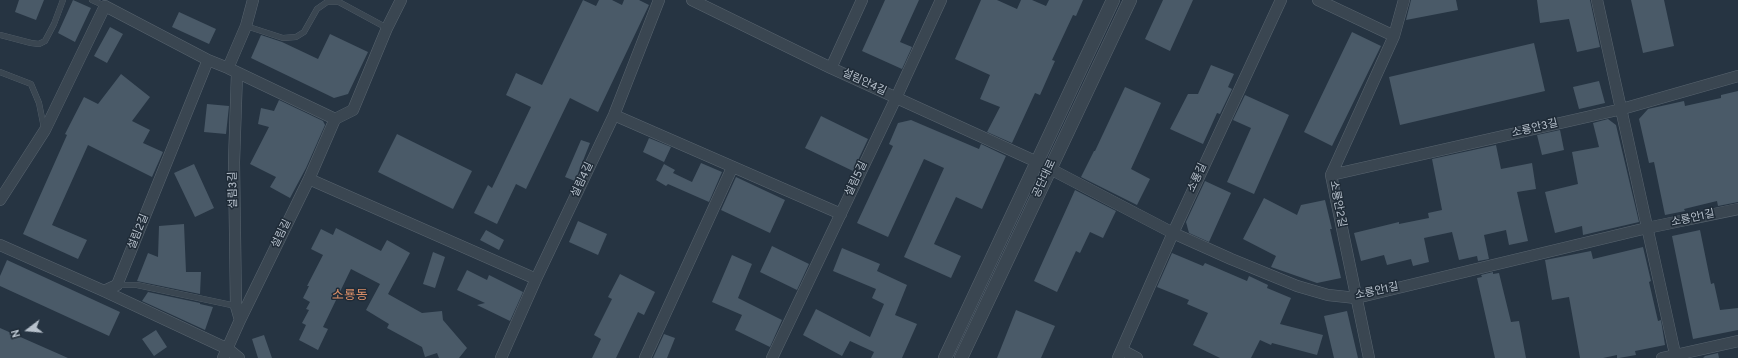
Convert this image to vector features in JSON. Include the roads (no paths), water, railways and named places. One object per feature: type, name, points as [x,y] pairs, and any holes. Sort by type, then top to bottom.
[{"type":"street","name":"설림3길","points":[[240,320],[236,306],[232,71],[253,0]]},
{"type":"street","points":[[0,200],[45,130],[105,6],[208,60],[335,119],[353,110],[387,28],[401,0]]},
{"type":"street","name":"설림4길","points":[[501,358],[536,279],[614,114],[659,0]]},
{"type":"street","name":"설림안4길","points":[[692,0],[831,68],[1037,162]]},
{"type":"street","points":[[831,68],[862,0]]},
{"type":"street","name":"설림5길","points":[[772,358],[941,0]]},
{"type":"street","name":"공단대로","points":[[945,358],[1113,0]]},
{"type":"street","name":"공단대로","points":[[961,358],[1130,0]]},
{"type":"street","name":"소룡길","points":[[1120,354],[1173,233],[1281,0]]},
{"type":"street","points":[[1318,0],[1394,36]]},
{"type":"street","name":"소룡안2길","points":[[1369,358],[1331,175],[1394,36],[1404,0]]},
{"type":"street","points":[[1597,0],[1676,356]]},
{"type":"street","name":"설림2길","points":[[117,285],[208,60]]},
{"type":"street","name":"소룡안3길","points":[[1331,175],[1622,109],[1738,76]]},
{"type":"street","points":[[614,114],[732,168],[841,214]]},
{"type":"street","name":"설림길","points":[[226,354],[240,320],[309,179],[335,119]]},
{"type":"street","name":"소룡안1길","points":[[1037,162],[1173,233],[1231,259],[1297,286],[1328,296],[1356,298],[1647,228],[1738,209]]},
{"type":"street","points":[[645,358],[732,168]]},
{"type":"street","points":[[309,179],[536,279]]},
{"type":"street","points":[[0,245],[104,291],[226,354],[239,358]]},
{"type":"street","points":[[104,291],[117,285]]},
{"type":"street","points":[[1662,358],[1738,341]]},
{"type":"street","points":[[1120,354],[1137,358]]},
{"type":"lane","points":[[0,36],[39,44],[45,41],[54,24],[63,0]]},
{"type":"lane","points":[[92,0],[105,6]]},
{"type":"lane","points":[[246,26],[283,38],[296,36],[304,32],[318,9],[327,2],[338,2],[387,28]]},
{"type":"lane","points":[[0,72],[31,84],[39,103],[45,130]]},
{"type":"lane","points":[[117,285],[136,285],[236,306]]},
{"type":"district","name":"소룡동","points":[[350,296]]}]
